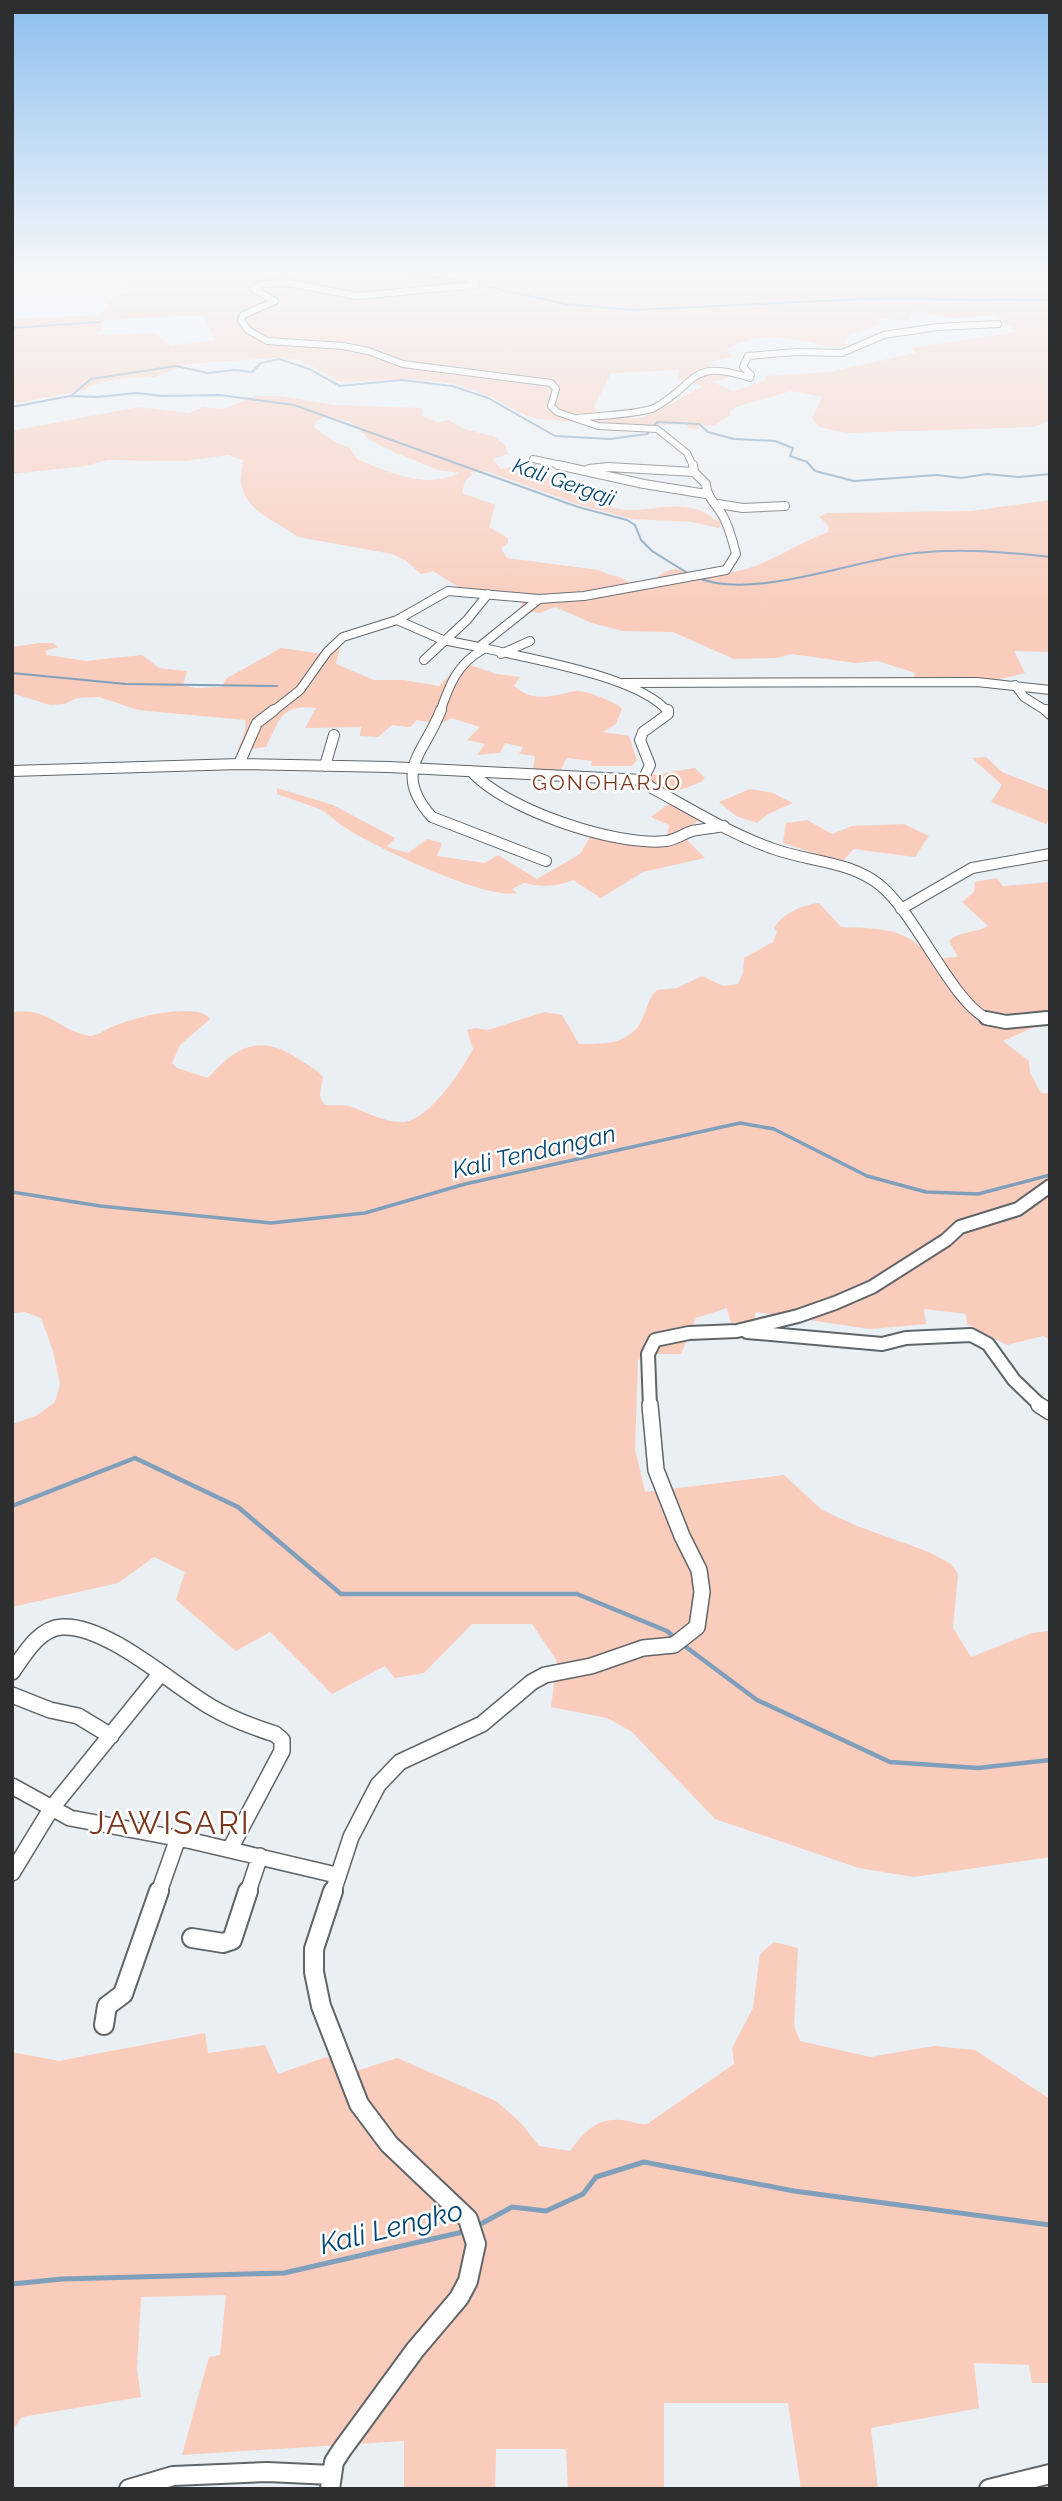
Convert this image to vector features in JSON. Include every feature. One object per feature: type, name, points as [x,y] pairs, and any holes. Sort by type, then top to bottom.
[{"type":"street","points":[[554,387],[556,389],[551,406],[553,410],[607,427],[651,428],[678,444],[693,461],[694,472],[706,484],[706,494]]},
{"type":"street","points":[[574,418],[652,409],[681,387]]},
{"type":"street","points":[[533,459],[585,469],[608,467],[694,472]]},
{"type":"street","points":[[585,469],[592,474],[706,494],[718,503],[743,508],[785,506]]},
{"type":"street","points":[[239,764],[257,723],[300,690],[337,642],[353,632],[397,620],[443,593],[538,599],[584,596],[726,570],[734,559],[734,545],[718,503]]},
{"type":"street","points":[[424,660],[467,620],[488,594]]},
{"type":"street","points":[[538,599],[470,657],[449,681],[437,722],[420,747],[412,769],[414,788],[425,810],[432,817],[546,861]]},
{"type":"street","points":[[397,620],[443,640],[623,683],[976,682],[1050,690]]},
{"type":"street","points":[[501,654],[530,641]]},
{"type":"street","points":[[623,683],[668,710],[666,717],[641,736],[640,743],[650,765],[643,779]]},
{"type":"street","points":[[1015,685],[1028,702],[1043,706],[1050,715]]},
{"type":"street","points":[[325,766],[334,735]]},
{"type":"street","points":[[12,771],[239,764],[643,779],[652,788],[724,826],[787,854],[859,872],[878,883],[901,909],[967,1006],[980,1018],[995,1023],[1050,1018]]},
{"type":"street","points":[[471,771],[483,788],[500,798],[545,816],[604,832],[665,841],[688,832],[724,826]]},
{"type":"street","points":[[901,909],[972,868],[1050,854]]},
{"type":"street","points":[[129,2489],[173,2476],[267,2472],[331,2482],[341,2451],[415,2350],[458,2298],[467,2281],[477,2244],[468,2219],[389,2144],[359,2104],[338,2056],[321,2006],[314,1972],[314,1949],[336,1875],[369,1800],[378,1785],[400,1762],[482,1724],[532,1682],[545,1675],[591,1666],[643,1648],[680,1639],[697,1627],[702,1592],[699,1570],[682,1536],[656,1470],[648,1354],[655,1340],[663,1337],[737,1331],[798,1316],[872,1286],[946,1240],[960,1227],[1018,1209],[1050,1186]]},
{"type":"street","points":[[737,1331],[882,1344],[905,1338],[971,1335],[988,1344],[1034,1402],[1050,1412]]},
{"type":"street","points":[[12,1672],[37,1639],[61,1627],[89,1632],[161,1673],[211,1707],[275,1734],[282,1740],[282,1751],[230,1849]]},
{"type":"street","points":[[12,1873],[51,1809],[161,1673]]},
{"type":"street","points":[[12,1695],[50,1710],[78,1716],[111,1736]]},
{"type":"street","points":[[12,1786],[51,1809],[83,1821],[230,1849],[336,1875]]},
{"type":"street","points":[[104,2025],[107,2006],[123,1994],[178,1838]]},
{"type":"street","points":[[192,1938],[223,1942],[232,1940],[260,1856]]},
{"type":"street","points":[[989,2489],[1038,2481]]},
{"type":"shaded area","points":[[12,387],[89,387],[85,390],[18,403],[12,401]]},
{"type":"shaded area","points":[[463,387],[604,387],[594,407],[603,416],[628,418],[642,417],[663,408],[701,387],[723,387],[733,391],[747,387],[1050,387],[1050,420],[1034,427],[848,433],[819,427],[812,418],[822,397],[791,391],[736,407],[730,411],[730,416],[714,425],[689,429],[686,424],[614,426],[538,419],[524,415],[494,398]]},
{"type":"shaded area","points":[[256,396],[278,396],[335,405],[421,408],[422,416],[437,422],[448,420],[464,429],[493,436],[505,445],[508,454],[492,459],[501,469],[525,464],[539,476],[583,481],[596,490],[595,496],[614,508],[635,510],[688,507],[723,522],[719,528],[692,522],[632,519],[583,506],[486,471],[471,472],[472,475],[465,481],[462,493],[495,505],[489,527],[508,538],[508,543],[501,548],[507,558],[599,570],[623,579],[635,588],[673,569],[712,575],[758,565],[828,532],[829,526],[819,517],[827,513],[971,511],[1050,500],[1050,652],[1014,651],[1025,673],[979,684],[912,684],[915,673],[878,661],[856,663],[791,654],[777,658],[734,659],[673,632],[623,631],[592,623],[555,607],[539,613],[520,608],[522,602],[468,593],[433,571],[421,574],[405,560],[392,554],[298,537],[264,515],[249,501],[241,482],[243,460],[228,455],[186,461],[108,460],[85,466],[12,474],[12,431],[139,407],[189,413],[203,407],[223,409]],"holes":[[[327,416],[351,422],[370,440],[396,453],[438,470],[459,473],[434,480],[395,474],[357,459],[350,448],[335,442],[314,427],[316,421]]]},
{"type":"shaded area","points":[[53,643],[58,647],[45,651],[47,655],[86,661],[142,655],[159,668],[187,671],[183,685],[195,688],[221,687],[227,678],[281,648],[323,654],[341,644],[336,664],[374,680],[404,680],[439,686],[462,662],[496,674],[520,677],[514,686],[537,697],[581,691],[614,703],[622,709],[616,724],[603,732],[629,736],[637,760],[632,766],[591,766],[592,761],[567,758],[560,771],[533,770],[535,756],[519,754],[523,747],[505,743],[500,753],[477,755],[485,744],[467,740],[480,727],[451,718],[441,724],[417,720],[410,727],[392,725],[378,737],[360,736],[361,727],[305,728],[316,708],[304,707],[288,711],[283,716],[266,747],[251,749],[246,762],[235,760],[245,729],[245,720],[138,710],[99,697],[77,698],[64,704],[50,705],[12,693],[12,647]]},
{"type":"shaded area","points":[[986,757],[1002,772],[1050,791],[1050,818],[1046,824],[991,802],[1002,785],[972,758]]},
{"type":"shaded area","points":[[695,768],[705,778],[672,793],[657,788],[650,781],[652,775]]},
{"type":"shaded area","points":[[277,788],[333,805],[395,838],[387,847],[408,853],[427,839],[442,843],[437,856],[485,863],[498,855],[537,879],[580,854],[590,837],[596,834],[665,848],[669,825],[651,817],[671,802],[700,820],[685,829],[687,840],[705,858],[643,872],[601,898],[573,880],[549,886],[524,883],[512,889],[517,893],[502,893],[456,880],[403,858],[358,836],[321,810],[277,794]]},
{"type":"shaded area","points":[[750,789],[773,793],[793,803],[768,814],[757,823],[736,816],[719,802]]},
{"type":"shaded area","points":[[807,820],[832,834],[852,826],[904,824],[929,836],[915,857],[854,849],[842,862],[783,843],[786,823]]},
{"type":"shaded area","points":[[997,878],[1003,886],[1050,882],[1050,1025],[1032,1028],[1003,1041],[1029,1061],[1030,1073],[1041,1093],[1050,1093],[1050,1340],[1043,1336],[1007,1345],[967,1324],[966,1314],[924,1309],[926,1324],[870,1329],[756,1312],[753,1322],[731,1323],[727,1308],[696,1318],[681,1354],[656,1354],[638,1360],[635,1449],[645,1492],[784,1475],[822,1510],[857,1526],[929,1552],[951,1564],[958,1574],[953,1628],[971,1657],[1032,1633],[1050,1631],[1050,1857],[914,1877],[859,1868],[715,1819],[631,1731],[607,1718],[551,1707],[557,1661],[532,1624],[472,1624],[424,1673],[395,1678],[385,1666],[332,1694],[270,1632],[236,1651],[176,1600],[185,1572],[154,1557],[118,1583],[12,1607],[12,1424],[36,1416],[55,1402],[60,1384],[53,1351],[41,1318],[25,1312],[12,1313],[12,1012],[35,1013],[89,1036],[123,1023],[164,1013],[192,1011],[203,1014],[210,1019],[180,1045],[172,1063],[177,1068],[208,1078],[240,1051],[251,1046],[274,1047],[300,1060],[323,1077],[320,1095],[325,1105],[349,1106],[384,1119],[404,1122],[414,1119],[434,1103],[461,1069],[473,1049],[467,1030],[488,1030],[544,1012],[562,1015],[579,1044],[623,1039],[637,1028],[657,990],[677,988],[702,976],[723,986],[738,984],[743,973],[744,958],[773,942],[777,932],[774,928],[782,918],[800,908],[819,903],[841,927],[891,931],[912,940],[933,959],[958,957],[949,941],[958,935],[988,926],[962,902],[974,892],[975,882]]},
{"type":"shaded area","points":[[774,1942],[798,1948],[794,2026],[800,2041],[870,2057],[934,2046],[975,2050],[1050,2099],[1050,2383],[1032,2383],[1029,2365],[974,2363],[979,2408],[871,2428],[878,2489],[801,2489],[788,2403],[664,2403],[664,2489],[568,2489],[566,2449],[496,2449],[495,2489],[404,2489],[404,2441],[182,2455],[209,2357],[220,2355],[226,2295],[141,2297],[137,2369],[141,2397],[22,2417],[12,2431],[12,2052],[59,2061],[205,2033],[208,2053],[265,2045],[278,2074],[326,2057],[356,2071],[397,2058],[496,2101],[521,2123],[539,2146],[570,2151],[585,2133],[604,2121],[620,2120],[647,2124],[734,2064],[732,2048],[753,2008],[760,1954]]},
{"type":"waterway","points":[[71,396],[82,387]]},
{"type":"waterway","points":[[454,387],[488,398],[555,436],[610,439],[647,434],[657,422],[699,424],[708,432],[734,439],[775,441],[793,448],[790,456],[807,462],[815,471],[854,481],[937,475],[961,478],[987,474],[1019,477],[1050,474]]},
{"type":"waterway","name":"Kali Gergaji","points":[[12,407],[70,396],[98,397],[136,393],[163,396],[220,395],[294,405],[578,507],[627,520],[635,525],[641,540],[652,551],[689,574]]},
{"type":"waterway","name":"Kali Gergaji","points":[[696,577],[719,583],[745,585],[804,577],[916,553],[950,551],[1050,557]]},
{"type":"waterway","points":[[12,673],[126,684],[277,686]]},
{"type":"waterway","name":"Kali Tendangan","points":[[12,1192],[100,1206],[271,1223],[365,1213],[465,1184],[740,1123],[774,1129],[867,1176],[926,1192],[978,1194],[1050,1175]]},
{"type":"waterway","points":[[12,1506],[135,1458],[238,1507],[341,1594],[577,1594],[667,1631],[676,1639]]},
{"type":"waterway","points":[[682,1644],[757,1700],[890,1762],[978,1768],[1050,1760]]},
{"type":"waterway","name":"Kali Lengko","points":[[477,2226],[512,2207],[546,2211],[583,2194],[596,2177],[644,2162],[794,2191],[1050,2225]]},
{"type":"waterway","name":"Kali Lengko","points":[[12,2284],[62,2279],[284,2273],[467,2231]]},
{"type":"district","name":"GONOHARJO","points":[[607,783]]},
{"type":"district","name":"JAWISARI","points":[[170,1823]]}]
